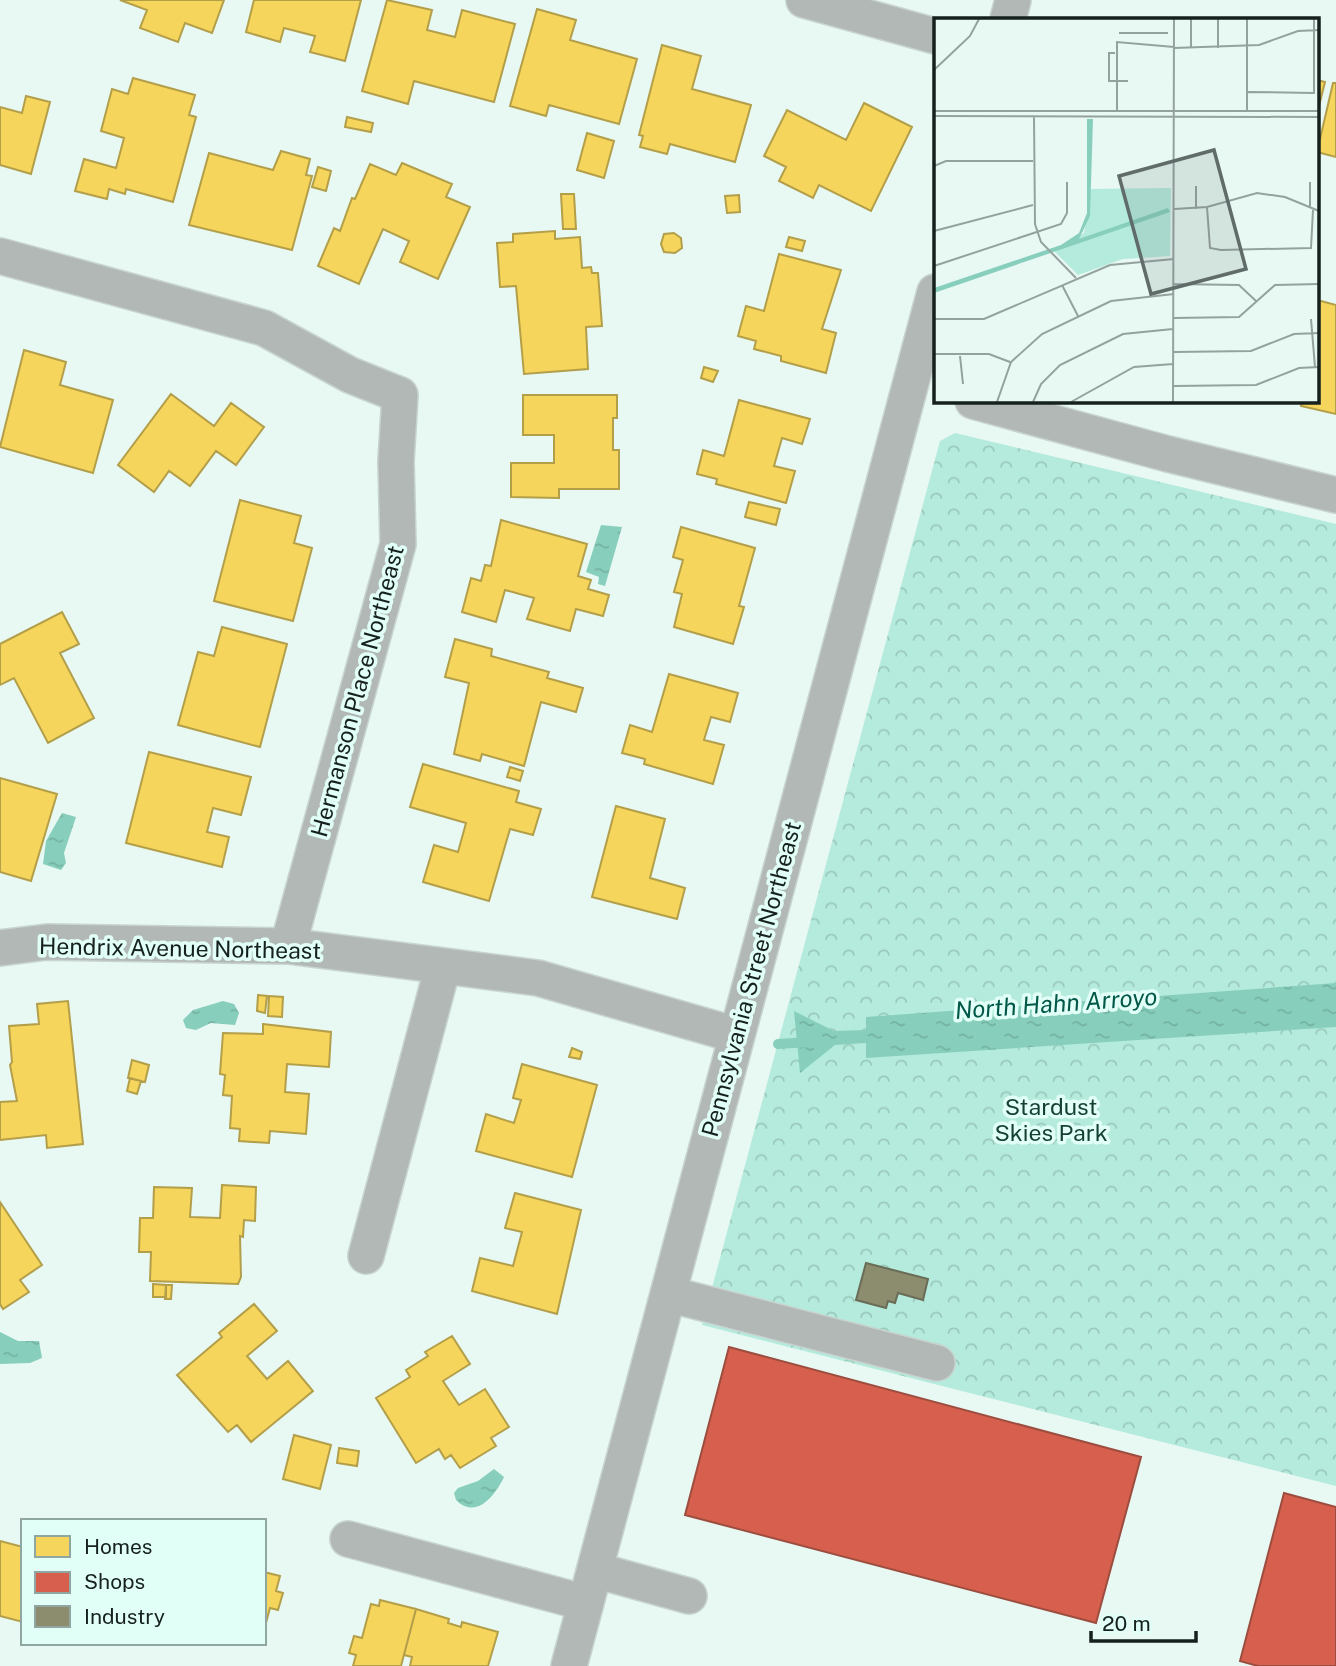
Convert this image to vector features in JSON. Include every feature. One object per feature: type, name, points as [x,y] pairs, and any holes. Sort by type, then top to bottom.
[{"type":"street","points":[[804,0],[934,36]]},
{"type":"street","points":[[1008,18],[1013,0]]},
{"type":"street","name":"Hermanson Place Northeast","points":[[0,256],[264,328],[350,375],[400,395],[396,461],[398,544],[288,946]]},
{"type":"street","name":"Pennsylvania Street Northeast","points":[[569,1666],[736,1035],[923,387],[934,300]]},
{"type":"street","points":[[976,402],[1336,495]]},
{"type":"street","name":"Hendrix Avenue Northeast","points":[[0,947],[47,943],[288,946],[538,978],[736,1035]]},
{"type":"street","points":[[366,1256],[443,966]]},
{"type":"street","points":[[668,1294],[937,1363]]},
{"type":"street","points":[[348,1539],[590,1587],[689,1596]]},
{"type":"green space","name":"Stardust Skies Park","points":[[955,433],[1336,524],[1336,1486],[702,1325],[940,441]]},
{"type":"water","points":[[601,525],[622,527],[605,586],[598,584],[599,577],[586,572]]},
{"type":"water","points":[[62,813],[76,817],[64,853],[66,863],[61,870],[43,864],[46,841]]},
{"type":"water","points":[[1336,983],[1336,1027],[866,1058],[866,1043],[835,1045],[800,1073],[794,1011],[834,1031],[866,1030],[866,1017]]},
{"type":"water","points":[[223,1001],[234,1004],[239,1013],[235,1025],[211,1023],[196,1030],[186,1028],[183,1020],[193,1010]]},
{"type":"water","points":[[0,1332],[18,1341],[39,1341],[42,1358],[30,1363],[0,1364]]},
{"type":"water","points":[[494,1469],[504,1477],[496,1491],[484,1503],[471,1508],[456,1500],[454,1493],[458,1488],[478,1481]]},
{"type":"building: Homes","points":[[120,0],[224,0],[212,33],[185,23],[178,42],[140,28],[147,10]]},
{"type":"building: Homes","points":[[254,0],[361,0],[345,61],[310,52],[315,36],[284,28],[280,42],[246,32]]},
{"type":"building: Homes","points":[[387,0],[432,10],[427,30],[455,37],[462,10],[515,24],[494,102],[414,81],[408,104],[362,91]]},
{"type":"building: Homes","points":[[537,9],[576,20],[570,40],[637,59],[619,124],[549,105],[546,116],[510,106]]},
{"type":"building: Homes","points":[[662,45],[701,56],[692,89],[751,105],[735,162],[670,144],[667,154],[640,147],[643,136],[639,135]]},
{"type":"building: Homes","points":[[133,78],[195,95],[189,115],[196,117],[173,202],[126,189],[125,194],[109,189],[107,199],[75,191],[84,159],[116,168],[124,138],[101,131],[112,89],[128,94]]},
{"type":"building: Homes","points":[[1318,80],[1325,82],[1318,110]]},
{"type":"building: Homes","points":[[1333,83],[1336,83],[1336,157],[1318,152]]},
{"type":"building: Homes","points":[[26,96],[50,102],[31,174],[0,165],[0,107],[22,113]]},
{"type":"building: Homes","points":[[864,103],[912,127],[871,211],[819,185],[813,198],[779,181],[786,167],[764,156],[787,110],[846,140]]},
{"type":"building: Homes","points":[[347,117],[373,123],[371,132],[345,127]]},
{"type":"building: Homes","points":[[587,133],[614,141],[604,178],[577,170]]},
{"type":"building: Homes","points":[[281,151],[310,159],[306,175],[312,176],[292,250],[189,225],[209,153],[273,170]]},
{"type":"building: Homes","points":[[402,163],[452,184],[446,197],[470,207],[438,279],[400,262],[409,241],[383,229],[359,284],[318,266],[334,228],[340,231],[352,198],[355,199],[370,164],[396,175]]},
{"type":"building: Homes","points":[[318,167],[331,171],[326,191],[312,187]]},
{"type":"building: Homes","points":[[561,194],[574,194],[576,229],[563,229]]},
{"type":"building: Homes","points":[[739,195],[740,212],[727,213],[725,196]]},
{"type":"building: Homes","points":[[555,231],[555,239],[580,237],[582,268],[591,267],[592,273],[598,273],[602,326],[586,327],[588,369],[524,374],[516,286],[500,287],[497,243],[513,242],[513,234]]},
{"type":"building: Homes","points":[[674,233],[681,238],[682,248],[675,253],[664,252],[661,244],[664,234]]},
{"type":"building: Homes","points":[[789,237],[805,241],[802,251],[786,247]]},
{"type":"building: Homes","points":[[779,254],[841,270],[822,329],[836,333],[826,373],[781,361],[781,356],[754,349],[756,341],[738,336],[746,306],[764,311]]},
{"type":"building: Homes","points":[[1318,300],[1336,305],[1336,414],[1301,406],[1302,402],[1318,402]]},
{"type":"building: Homes","points":[[24,350],[66,362],[60,385],[113,400],[93,473],[0,447]]},
{"type":"building: Homes","points":[[704,367],[718,371],[713,382],[701,378]]},
{"type":"building: Homes","points":[[171,394],[214,426],[231,403],[264,427],[236,465],[216,451],[190,486],[169,471],[154,492],[118,465]]},
{"type":"building: Homes","points":[[523,395],[617,395],[617,418],[613,418],[613,450],[619,450],[619,489],[559,489],[559,498],[511,497],[511,463],[554,463],[554,435],[523,435]]},
{"type":"building: Homes","points":[[739,400],[810,419],[802,444],[782,438],[774,466],[795,471],[786,503],[716,484],[717,479],[697,474],[703,450],[724,456]]},
{"type":"building: Homes","points":[[240,500],[301,516],[294,543],[312,548],[293,621],[214,601]]},
{"type":"building: Homes","points":[[749,502],[780,509],[776,525],[745,517]]},
{"type":"building: Homes","points":[[501,520],[587,544],[578,576],[591,580],[588,589],[609,595],[603,616],[576,609],[570,631],[527,619],[534,598],[505,590],[496,622],[462,612],[471,578],[481,581],[485,565],[491,566]]},
{"type":"building: Homes","points":[[681,527],[755,548],[739,606],[744,607],[733,644],[674,627],[682,594],[674,592],[683,560],[673,557]]},
{"type":"building: Homes","points":[[62,612],[79,644],[60,653],[94,718],[48,743],[14,678],[0,685],[0,644]]},
{"type":"building: Homes","points":[[222,627],[287,644],[260,747],[178,725],[198,652],[214,656]]},
{"type":"building: Homes","points":[[455,639],[492,649],[491,656],[549,672],[547,678],[583,688],[576,712],[541,702],[524,766],[482,754],[480,761],[454,754],[469,683],[445,677]]},
{"type":"building: Homes","points":[[669,674],[738,693],[730,722],[711,717],[704,740],[724,745],[713,784],[644,764],[645,759],[622,753],[630,725],[652,732]]},
{"type":"building: Homes","points":[[149,752],[251,777],[241,815],[213,808],[207,832],[229,837],[222,867],[126,843]]},
{"type":"building: Homes","points":[[423,764],[519,791],[516,802],[541,809],[533,835],[510,829],[489,901],[423,882],[434,845],[458,852],[466,823],[410,807]]},
{"type":"building: Homes","points":[[510,767],[523,771],[520,781],[507,777]]},
{"type":"building: Homes","points":[[0,778],[57,794],[31,881],[0,872]]},
{"type":"building: Homes","points":[[616,806],[665,819],[650,878],[685,888],[677,919],[592,897]]},
{"type":"building: Homes","points":[[258,995],[267,996],[265,1013],[257,1011]]},
{"type":"building: Homes","points":[[269,996],[283,997],[282,1017],[268,1016]]},
{"type":"building: Homes","points":[[68,1001],[83,1144],[47,1148],[46,1135],[0,1140],[0,1102],[17,1101],[10,1065],[9,1026],[39,1024],[37,1004]]},
{"type":"building: Homes","points":[[263,1024],[331,1032],[329,1067],[287,1064],[285,1092],[309,1094],[306,1134],[270,1131],[269,1143],[239,1141],[240,1129],[230,1128],[232,1096],[223,1095],[225,1075],[220,1074],[223,1033],[263,1034]]},
{"type":"building: Homes","points":[[572,1048],[582,1052],[580,1059],[569,1057]]},
{"type":"building: Homes","points":[[132,1060],[149,1065],[145,1082],[128,1078]]},
{"type":"building: Homes","points":[[522,1064],[597,1085],[572,1177],[476,1151],[486,1114],[514,1123],[521,1100],[513,1098]]},
{"type":"building: Homes","points":[[130,1078],[141,1081],[137,1094],[127,1091]]},
{"type":"building: Homes","points":[[222,1185],[256,1187],[255,1221],[244,1220],[243,1237],[240,1236],[241,1277],[238,1284],[150,1281],[151,1252],[139,1252],[140,1218],[153,1218],[154,1187],[192,1188],[190,1217],[220,1218]]},
{"type":"building: Homes","points":[[515,1193],[581,1210],[557,1314],[472,1291],[480,1258],[513,1266],[522,1232],[505,1228]]},
{"type":"building: Homes","points":[[0,1202],[42,1265],[20,1280],[29,1292],[3,1309],[0,1304]]},
{"type":"building: Homes","points":[[153,1284],[166,1285],[166,1297],[153,1297]]},
{"type":"building: Homes","points":[[166,1285],[172,1285],[171,1299],[165,1299]]},
{"type":"building: Homes","points":[[254,1304],[277,1331],[247,1356],[267,1379],[288,1361],[313,1391],[251,1442],[237,1425],[228,1432],[177,1375],[222,1337],[219,1333]]},
{"type":"building: Homes","points":[[452,1336],[470,1364],[443,1381],[459,1405],[485,1389],[509,1427],[491,1438],[496,1446],[460,1468],[451,1455],[445,1459],[439,1449],[416,1463],[376,1398],[410,1377],[406,1370],[428,1356],[425,1352]]},
{"type":"building: Homes","points":[[294,1435],[331,1445],[320,1489],[283,1479]]},
{"type":"building: Homes","points":[[339,1448],[359,1451],[357,1466],[337,1463]]},
{"type":"building: Homes","points":[[0,1541],[21,1546],[21,1621],[0,1616]]},
{"type":"building: Homes","points":[[266,1572],[280,1576],[276,1591],[283,1593],[278,1610],[270,1608],[266,1623]]},
{"type":"building: Homes","points":[[380,1600],[416,1609],[401,1666],[353,1666],[356,1655],[349,1653],[354,1636],[362,1638],[371,1604],[379,1606]]},
{"type":"building: Homes","points":[[416,1609],[449,1619],[448,1623],[461,1627],[462,1622],[498,1632],[488,1666],[410,1666],[412,1657],[404,1655]]},
{"type":"building: Shops","points":[[729,1347],[1141,1457],[1096,1623],[685,1515]]},
{"type":"building: Shops","points":[[1284,1493],[1336,1507],[1336,1666],[1258,1666],[1240,1661]]},
{"type":"building: Industry","points":[[866,1263],[928,1279],[923,1300],[898,1293],[895,1303],[888,1301],[886,1308],[856,1300]]},
{"type":"waterway","name":"North Hahn Arroyo","points":[[778,1044],[810,1042]]}]
